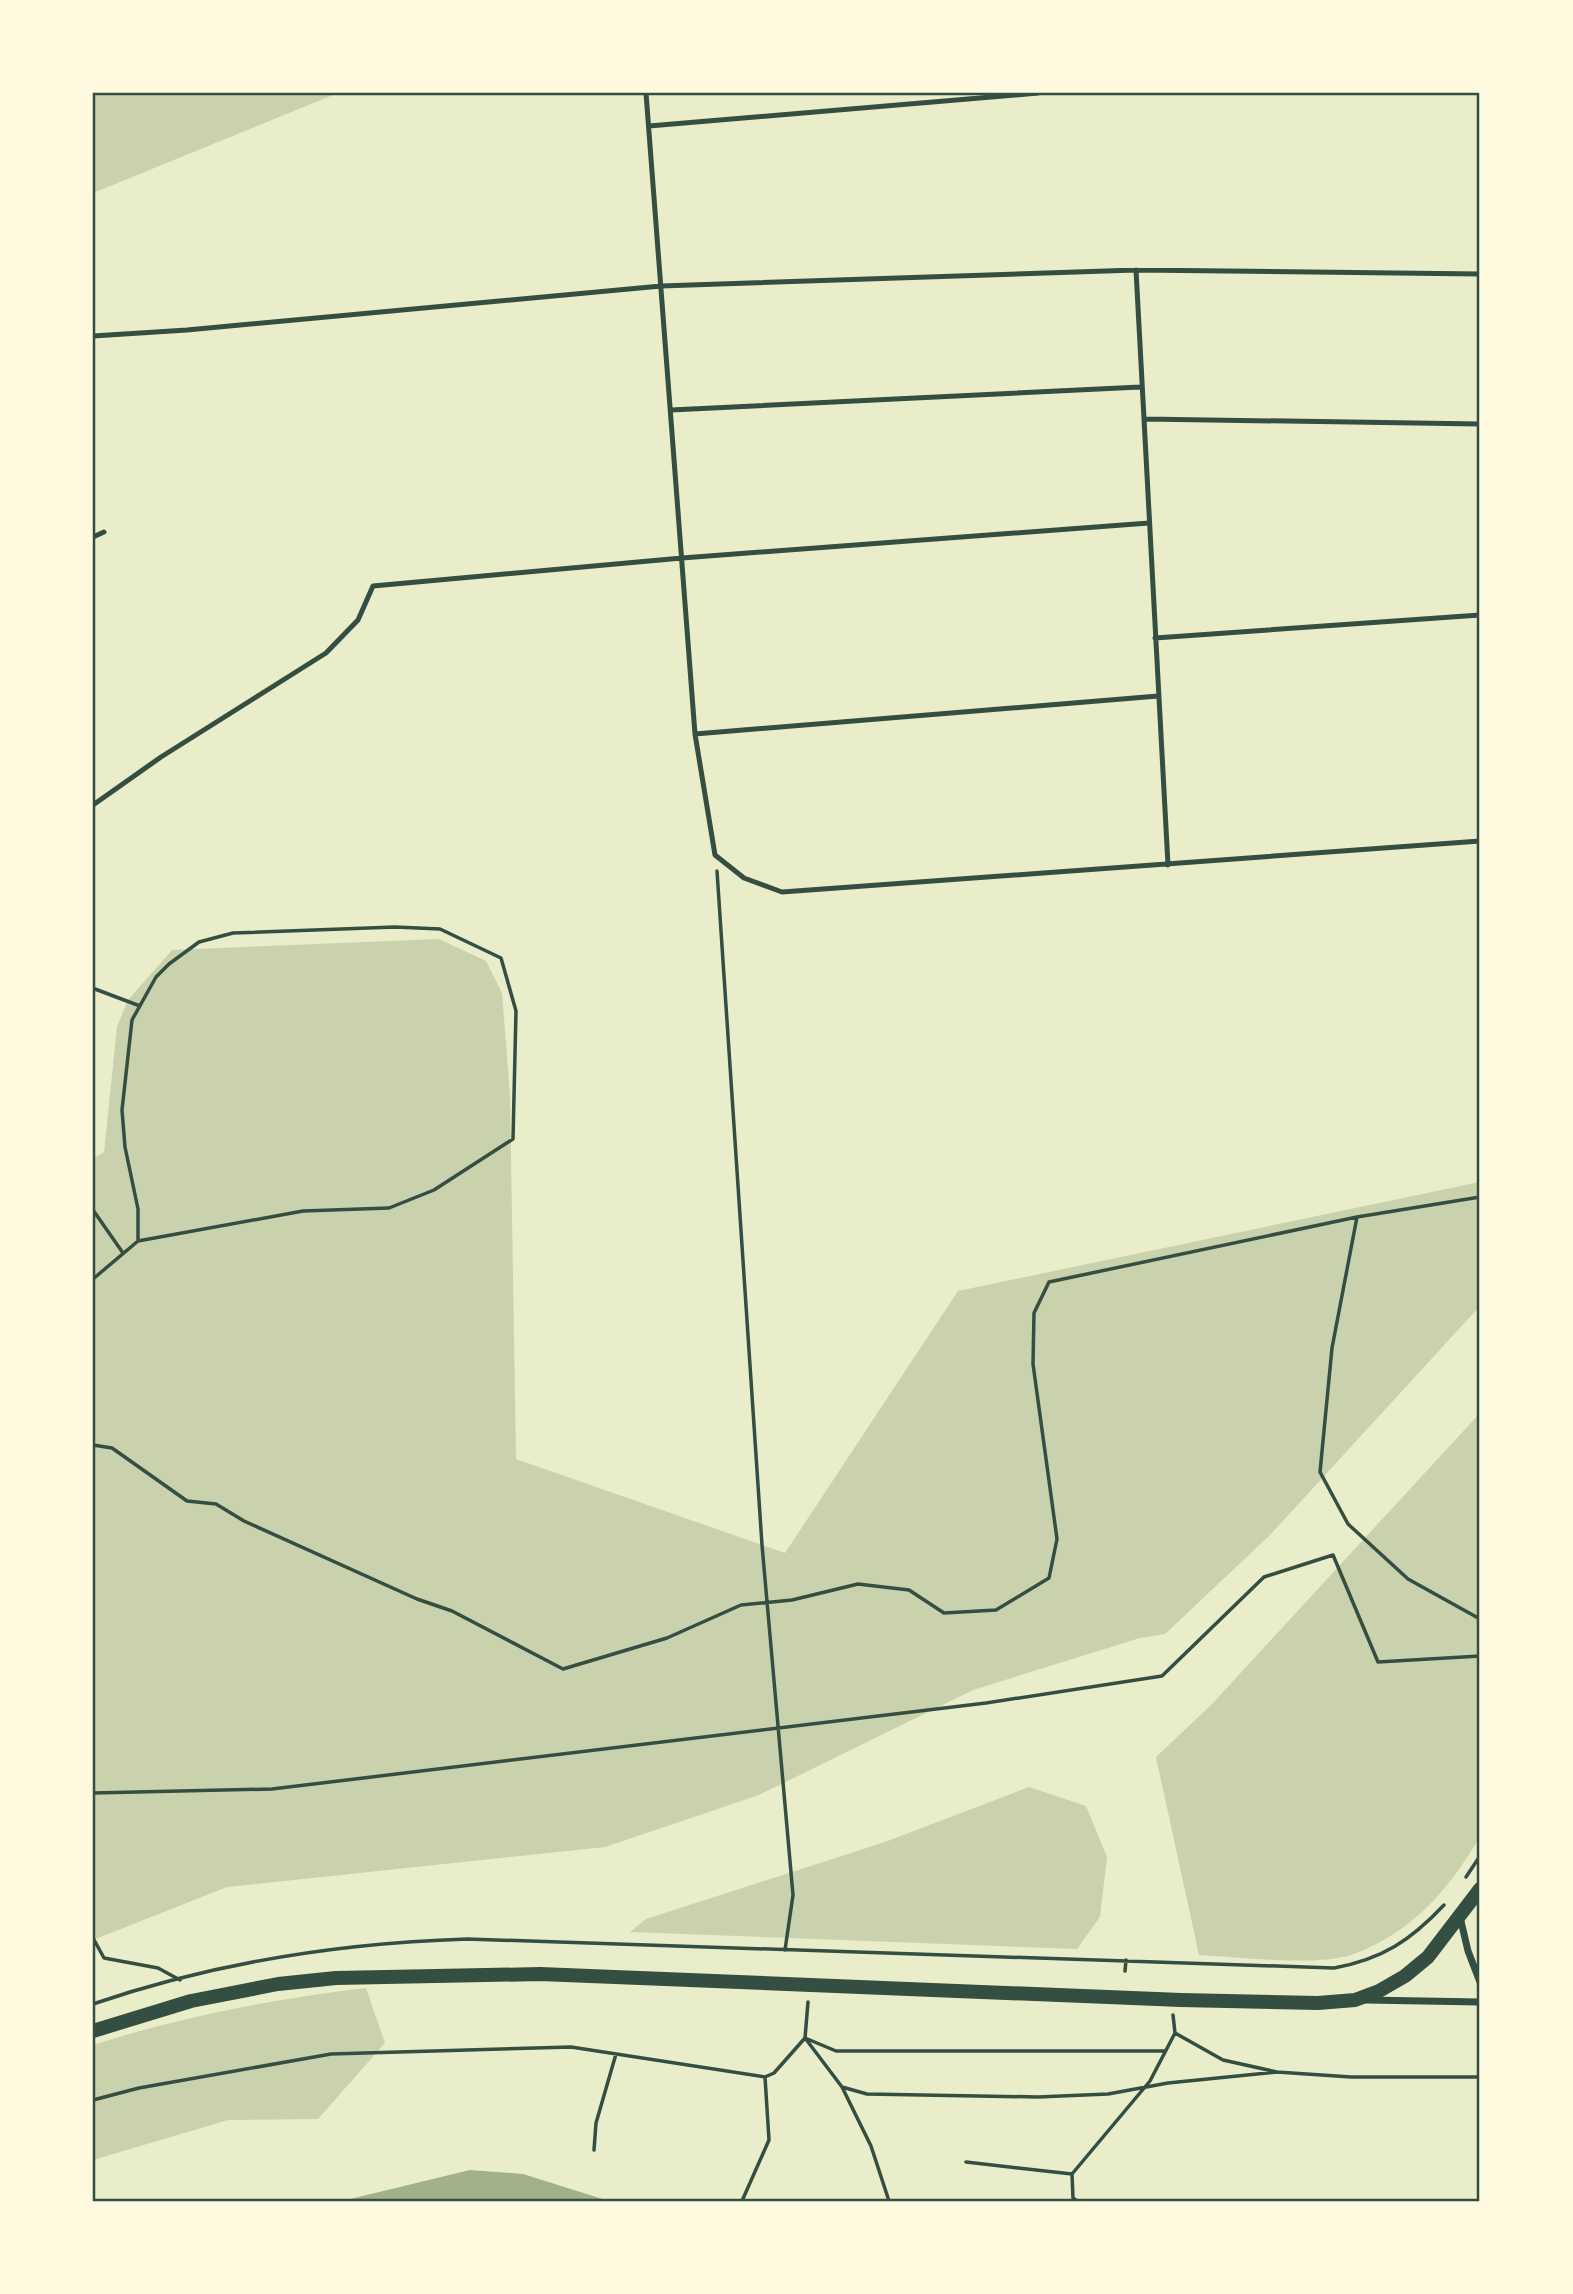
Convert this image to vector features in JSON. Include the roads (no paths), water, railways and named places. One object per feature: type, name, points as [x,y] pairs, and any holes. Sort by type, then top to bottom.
[{"type":"main road","points":[[93,2031],[191,2001],[278,1984],[336,1978],[540,1974],[1171,1999],[1318,2003],[1354,2000],[1378,1992],[1405,1976],[1428,1957],[1480,1889]]},
{"type":"street","points":[[1460,1917],[1468,1951],[1480,1983]]},
{"type":"street","points":[[1354,2000],[1480,2002]]},
{"type":"lane","points":[[646,93],[695,734],[715,855],[744,878],[782,892],[1480,841]]},
{"type":"lane","points":[[649,126],[1038,93]]},
{"type":"lane","points":[[1136,270],[1140,387],[1145,419],[1168,865]]},
{"type":"lane","points":[[93,336],[187,331],[662,286],[1136,270],[1480,274]]},
{"type":"lane","points":[[671,410],[1140,387]]},
{"type":"lane","points":[[1145,419],[1480,424]]},
{"type":"lane","points":[[93,805],[161,757],[326,653],[358,620],[373,586],[682,558],[1149,523]]},
{"type":"lane","points":[[93,537],[104,532]]},
{"type":"lane","points":[[1155,638],[1480,614]]},
{"type":"lane","points":[[695,734],[1158,696]]}]
